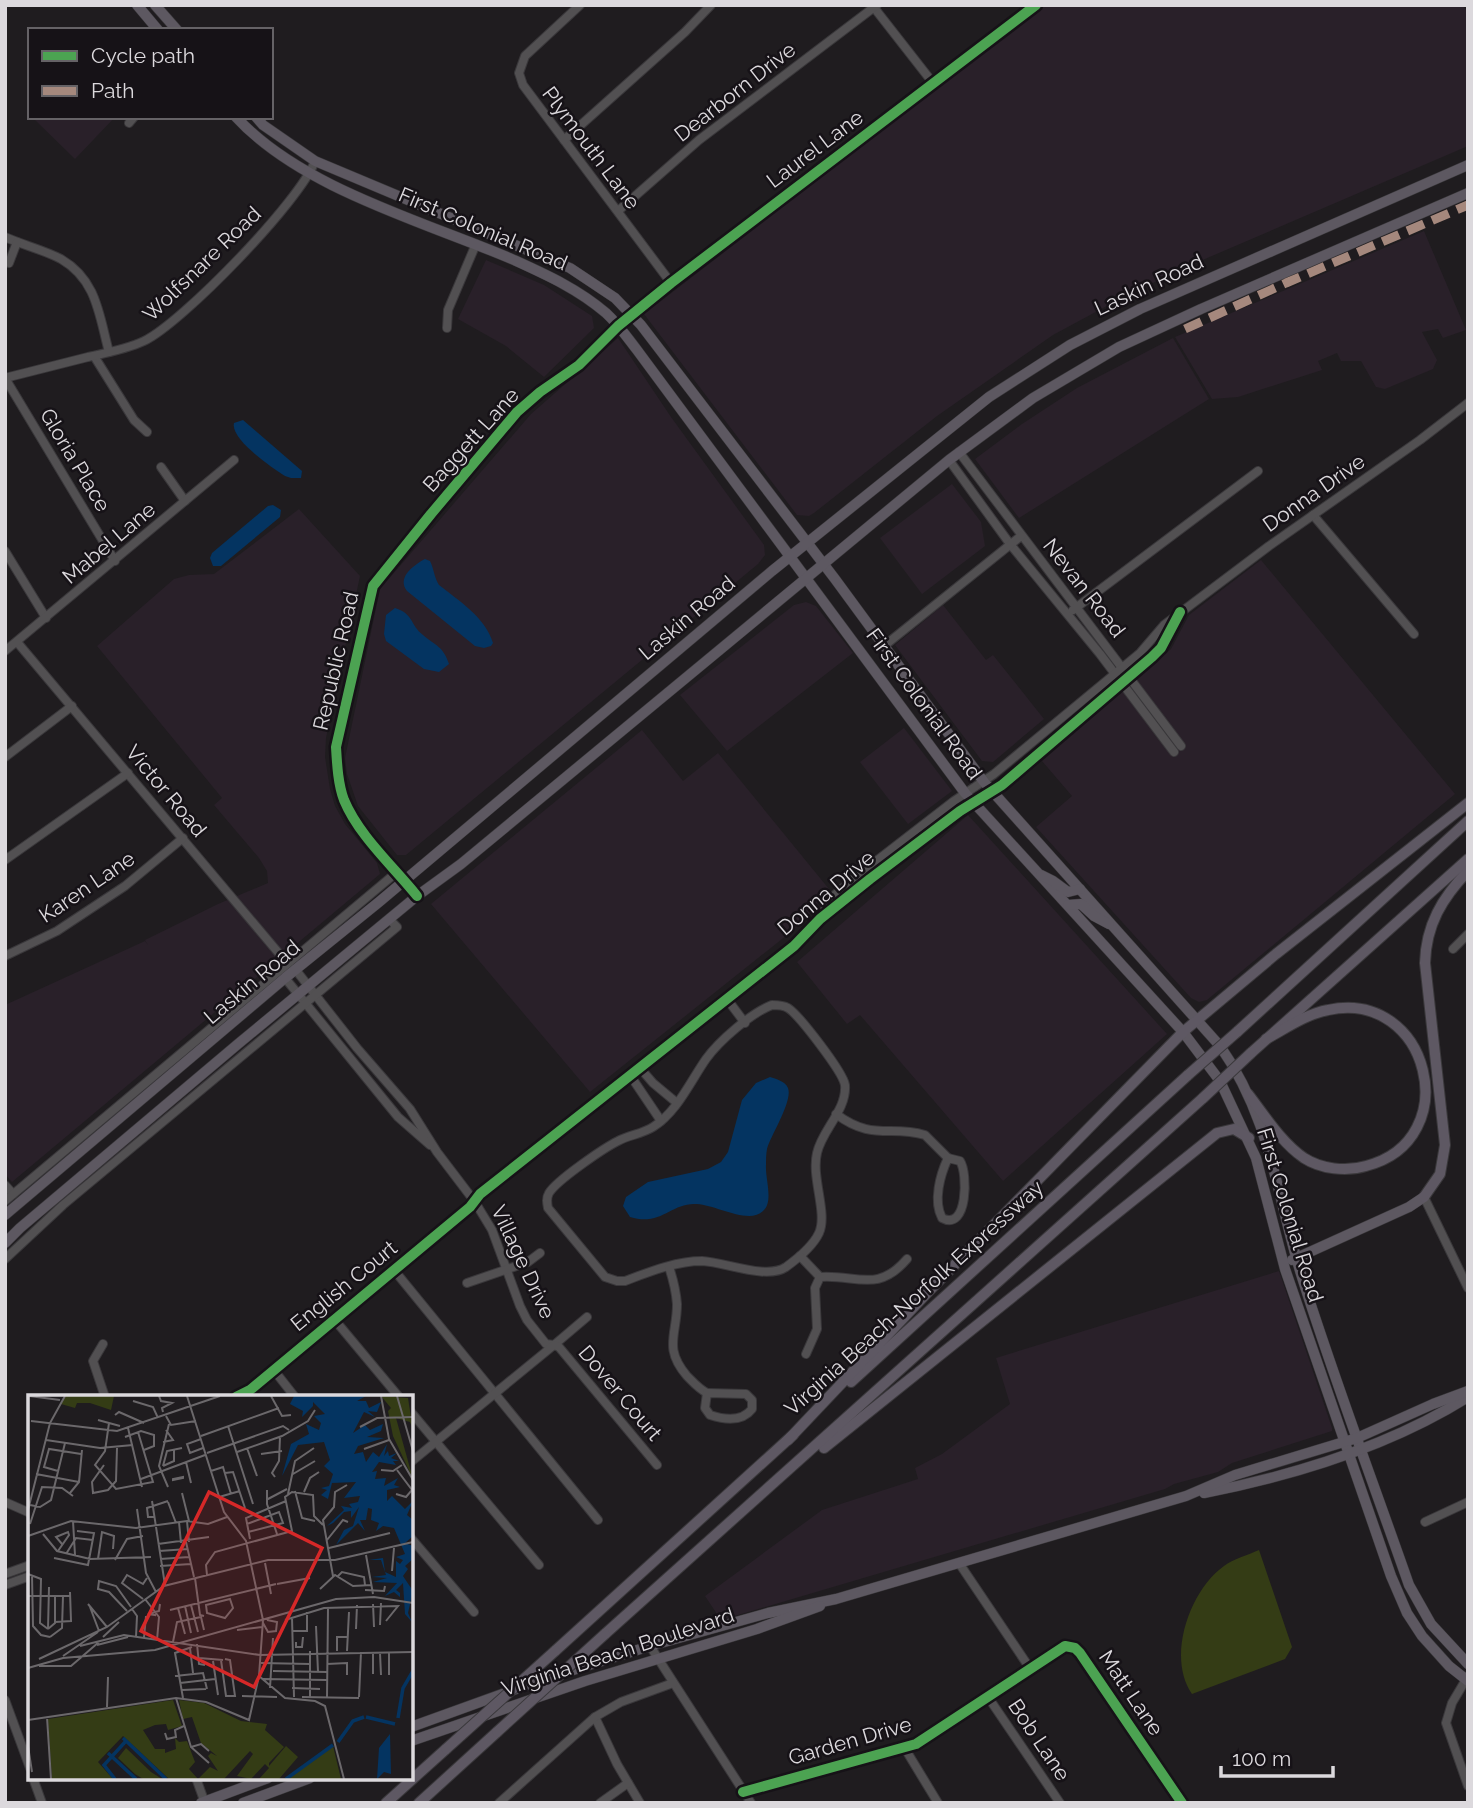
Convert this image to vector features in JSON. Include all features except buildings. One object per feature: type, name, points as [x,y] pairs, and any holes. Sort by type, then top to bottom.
[{"type":"highway","points":[[788,1440],[928,1292],[1183,1032],[1276,954],[1468,803]]},
{"type":"highway","name":"Virginia Beach-Norfolk Expressway","points":[[413,1779],[1468,821]]},
{"type":"highway","points":[[419,1803],[1468,859]]},
{"type":"highway","points":[[1424,1197],[1440,1174],[1445,1145],[1425,948],[1431,923],[1441,903],[1468,871]]},
{"type":"highway","points":[[1248,1094],[1293,1149],[1311,1161],[1337,1169],[1362,1168],[1393,1154],[1412,1135],[1422,1115],[1426,1081],[1420,1058],[1408,1038],[1382,1017],[1349,1008],[1326,1010],[1266,1040]]},
{"type":"highway","points":[[732,1522],[1217,1133],[1234,1129],[1249,1138]]},
{"type":"highway","name":"Virginia Beach-Norfolk Expressway","points":[[386,1803],[412,1780]]},
{"type":"main road","points":[[137,5],[156,28]]},
{"type":"main road","points":[[155,5],[175,28]]},
{"type":"main road","name":"First Colonial Road","points":[[238,119],[253,135],[310,174],[387,209],[476,244],[567,286],[591,301],[618,326],[973,803],[1183,1032],[1220,1081],[1249,1138],[1263,1178],[1283,1261],[1391,1576],[1408,1613],[1434,1651],[1467,1679]]},
{"type":"main road","name":"First Colonial Road","points":[[258,119],[315,161],[570,268],[602,288],[632,314],[823,564],[992,792],[1115,927],[1227,1057],[1248,1094],[1267,1142],[1297,1259],[1409,1585],[1418,1604],[1443,1640],[1468,1664]]},
{"type":"main road","name":"Laskin Road","points":[[5,1215],[285,978],[291,966],[405,880],[790,557],[976,406],[1070,345],[1159,300],[1468,165]]},
{"type":"main road","name":"Laskin Road","points":[[5,1244],[150,1116],[301,1000],[309,986],[389,919],[480,849],[949,460],[1033,398],[1119,347],[1468,193]]},
{"type":"main road","points":[[1037,874],[1068,892],[1080,889]]},
{"type":"main road","points":[[1068,905],[1081,904],[1094,916],[1115,927]]},
{"type":"main road","points":[[192,1042],[200,1051]]},
{"type":"main road","points":[[1283,1261],[1297,1259],[1409,1207],[1424,1197]]},
{"type":"main road","name":"Virginia Beach Boulevard","points":[[413,1726],[541,1680],[650,1646],[776,1611],[836,1599],[1186,1496],[1251,1470],[1357,1438],[1468,1391]]},
{"type":"main road","name":"Virginia Beach Boulevard","points":[[1186,1496],[1238,1486],[1362,1451],[1414,1427],[1468,1397]]},
{"type":"main road","name":"Virginia Beach Boulevard","points":[[413,1740],[572,1685],[798,1615],[836,1599]]},
{"type":"main road","points":[[204,1802],[263,1780]]},
{"type":"main road","points":[[243,1803],[305,1780]]},
{"type":"street","name":"Plymouth Lane","points":[[580,5],[525,56],[519,73],[523,85],[671,283]]},
{"type":"street","points":[[564,139],[685,32],[711,5]]},
{"type":"street","name":"Laurel Lane","points":[[618,326],[1036,5]]},
{"type":"street","points":[[874,6],[933,83]]},
{"type":"street","name":"Dearborn Drive","points":[[618,211],[699,140],[874,6]]},
{"type":"street","name":"Wolfsnare Road","points":[[5,378],[144,341],[175,320],[244,252],[294,196],[310,174],[315,161]]},
{"type":"street","points":[[5,237],[59,258],[85,278],[96,301],[109,352]]},
{"type":"street","points":[[9,263],[17,242]]},
{"type":"street","points":[[447,328],[448,310],[476,244]]},
{"type":"street","name":"Baggett Lane","points":[[430,514],[501,430],[540,392],[579,365],[618,326]]},
{"type":"street","points":[[94,356],[134,420],[147,432]]},
{"type":"street","name":"Gloria Place","points":[[5,378],[115,561]]},
{"type":"street","name":"Donna Drive","points":[[820,919],[824,907],[840,891],[965,793],[984,782],[1123,668],[1180,612],[1468,403]]},
{"type":"street","name":"Nevan Road","points":[[949,460],[1066,615],[1177,749],[1129,676],[959,452]]},
{"type":"street","name":"Mabel Lane","points":[[5,651],[234,460]]},
{"type":"street","points":[[162,467],[185,501]]},
{"type":"street","points":[[1066,615],[1258,471]]},
{"type":"street","name":"Republic Road","points":[[417,896],[362,830],[344,800],[336,747],[373,586],[430,514]]},
{"type":"street","points":[[1313,515],[1414,635]]},
{"type":"street","points":[[884,646],[1021,536]]},
{"type":"street","points":[[5,551],[46,618]]},
{"type":"street","name":"Donna Drive","points":[[475,1202],[480,1194],[794,946],[820,919],[973,803],[992,792],[1161,648],[1180,612]]},
{"type":"street","name":"Victor Road","points":[[17,642],[291,966]]},
{"type":"street","points":[[5,757],[72,706]]},
{"type":"street","points":[[5,860],[128,773]]},
{"type":"street","name":"Karen Lane","points":[[5,956],[57,931],[125,886],[183,838]]},
{"type":"street","name":"Laskin Road","points":[[5,1201],[192,1042],[291,966],[397,872]]},
{"type":"street","name":"Laskin Road","points":[[5,1259],[63,1205],[301,1000],[316,995],[397,928],[389,919]]},
{"type":"street","points":[[1452,949],[1468,934]]},
{"type":"street","name":"Village Drive","points":[[291,966],[356,1048],[410,1109],[437,1152],[475,1202],[492,1230],[527,1320],[546,1344],[554,1345],[587,1317]]},
{"type":"street","name":"Village Drive","points":[[285,978],[398,1117],[437,1152]]},
{"type":"street","points":[[727,999],[745,1023]]},
{"type":"street","points":[[772,1005],[790,1009],[843,1079],[843,1102],[819,1145],[815,1167],[821,1225],[816,1239],[785,1268],[771,1273],[701,1261],[669,1267],[625,1281],[611,1280],[605,1277],[570,1237],[547,1203],[552,1189],[617,1141],[661,1121],[677,1103],[707,1057],[745,1023],[772,1005]]},
{"type":"street","points":[[640,1068],[677,1103]]},
{"type":"street","points":[[630,1075],[661,1121]]},
{"type":"street","points":[[836,1114],[852,1125],[871,1131],[925,1135],[948,1158],[960,1161],[964,1168],[961,1213],[951,1221],[942,1218],[939,1207],[942,1171],[948,1158]]},
{"type":"street","points":[[5,1185],[13,1194]]},
{"type":"street","points":[[1424,1197],[1468,1289]]},
{"type":"street","name":"English Court","points":[[241,1395],[475,1202]]},
{"type":"street","points":[[467,1283],[528,1262],[540,1253]]},
{"type":"street","points":[[800,1256],[820,1277]]},
{"type":"street","points":[[820,1277],[835,1275],[872,1282],[889,1275],[907,1259]]},
{"type":"street","points":[[669,1267],[677,1304],[672,1342],[674,1357],[690,1379],[707,1393],[746,1394],[752,1400],[752,1409],[740,1418],[710,1415],[705,1408],[707,1393]]},
{"type":"street","points":[[394,1270],[598,1520]]},
{"type":"street","points":[[806,1354],[817,1329],[815,1288],[820,1277]]},
{"type":"street","points":[[334,1319],[397,1395]]},
{"type":"street","points":[[103,1344],[93,1361],[104,1395]]},
{"type":"street","points":[[413,1460],[554,1345]]},
{"type":"street","name":"Dover Court","points":[[554,1345],[559,1347],[657,1465]]},
{"type":"street","points":[[273,1369],[293,1395]]},
{"type":"street","points":[[413,1414],[539,1566]]},
{"type":"street","points":[[5,1502],[28,1512]]},
{"type":"street","points":[[1425,1522],[1468,1502]]},
{"type":"street","points":[[413,1540],[474,1612]]},
{"type":"street","points":[[959,1563],[1030,1667]]},
{"type":"street","points":[[5,1574],[28,1565]]},
{"type":"street","points":[[5,1585],[28,1577]]},
{"type":"street","points":[[650,1646],[751,1803]]},
{"type":"street","name":"Matt Lane","points":[[1030,1667],[1059,1648],[1075,1648],[1182,1803]]},
{"type":"street","name":"Garden Drive","points":[[744,1791],[926,1739],[1030,1667]]},
{"type":"street","points":[[1467,1679],[1452,1703],[1446,1723],[1468,1786]]},
{"type":"street","points":[[499,1803],[595,1717],[621,1702],[673,1683]]},
{"type":"street","name":"Bob Lane","points":[[988,1697],[1060,1803]]},
{"type":"street","points":[[5,1700],[28,1763]]},
{"type":"street","points":[[595,1717],[640,1803]]},
{"type":"street","points":[[904,1747],[939,1803]]},
{"type":"street","points":[[34,1780],[42,1803]]},
{"type":"street","points":[[197,1780],[204,1802]]},
{"type":"street","points":[[600,1803],[628,1783]]},
{"type":"shaded area","points":[[1045,5],[1462,5],[1468,12],[1468,146],[1198,262],[1129,294],[1053,335],[937,416],[814,513],[809,516],[797,515],[644,314]]},
{"type":"shaded area","points":[[34,119],[113,119],[75,159]]},
{"type":"shaded area","points":[[1424,231],[1466,330],[1443,338],[1438,329],[1422,332],[1437,360],[1433,369],[1385,389],[1376,387],[1361,361],[1341,361],[1337,353],[1318,361],[1322,370],[1238,397],[1212,399],[1175,337]]},
{"type":"shaded area","points":[[486,260],[544,285],[592,316],[594,328],[544,377],[506,346],[458,319]]},
{"type":"shaded area","points":[[618,338],[671,417],[764,545],[765,555],[758,564],[406,855],[397,855],[358,806],[347,774],[345,758],[380,589],[531,414]]},
{"type":"shaded area","points":[[1173,338],[1209,399],[1019,518],[975,459],[1077,388]]},
{"type":"shaded area","points":[[952,484],[981,522],[985,546],[922,594],[880,538]]},
{"type":"shaded area","points":[[299,509],[360,576],[326,738],[325,757],[335,806],[345,824],[377,863],[380,874],[12,1182],[5,1174],[5,1005],[145,941],[148,945],[145,940],[268,883],[267,871],[259,858],[214,805],[222,798],[97,646],[174,579],[189,575],[214,574]]},
{"type":"shaded area","points":[[1261,560],[1455,794],[1207,1000],[1199,1002],[1191,998],[1036,827],[1072,796],[1042,761],[1171,649],[1189,615]]},
{"type":"shaded area","points":[[806,602],[816,606],[853,653],[727,751],[680,695],[794,605]]},
{"type":"shaded area","points":[[943,605],[986,660],[993,655],[1044,719],[993,762],[982,761],[895,645]]},
{"type":"shaded area","points":[[904,728],[952,791],[908,824],[860,762]]},
{"type":"shaded area","points":[[642,730],[683,781],[718,753],[829,889],[802,923],[590,1092],[431,904]]},
{"type":"shaded area","points":[[968,815],[1167,1034],[1003,1181],[860,1015],[847,1024],[797,962]]},
{"type":"shaded area","points":[[1279,1271],[1332,1431],[1232,1463],[1218,1472],[1165,1489],[721,1620],[705,1596],[822,1510],[918,1479],[915,1468],[942,1454],[1010,1404],[996,1358]]},
{"type":"green space","points":[[1259,1550],[1292,1647],[1285,1659],[1192,1694],[1181,1662],[1182,1644],[1192,1607],[1201,1591],[1224,1566]]},
{"type":"water","points":[[243,420],[302,471],[301,478],[285,476],[238,437],[234,423]]},
{"type":"water","points":[[273,505],[281,510],[280,517],[221,566],[213,566],[210,558],[212,553],[268,506]]},
{"type":"water","points":[[425,559],[430,561],[439,585],[470,610],[484,626],[493,643],[491,646],[475,646],[407,591],[404,586],[405,577]]},
{"type":"water","points":[[395,608],[406,613],[419,631],[442,650],[449,664],[439,672],[424,669],[386,641],[386,615]]},
{"type":"water","points":[[770,1077],[785,1084],[789,1094],[767,1149],[769,1196],[763,1211],[749,1216],[705,1205],[688,1204],[650,1219],[630,1217],[623,1206],[626,1197],[648,1182],[708,1169],[721,1162],[728,1152],[742,1100],[756,1083]]},
{"type":"marked path","points":[[1185,329],[1468,205]]},
{"type":"cycle path","points":[[417,896],[358,826],[344,800],[338,774],[336,747],[373,586],[517,412],[579,365],[618,326],[671,283],[1036,5]]},
{"type":"cycle path","points":[[240,1395],[250,1390],[470,1207],[480,1194],[794,946],[820,919],[960,811],[1002,785],[1152,657],[1161,648],[1180,612]]},
{"type":"cycle path","points":[[743,1792],[916,1744],[1065,1646],[1075,1648],[1080,1653],[1182,1803]]}]
